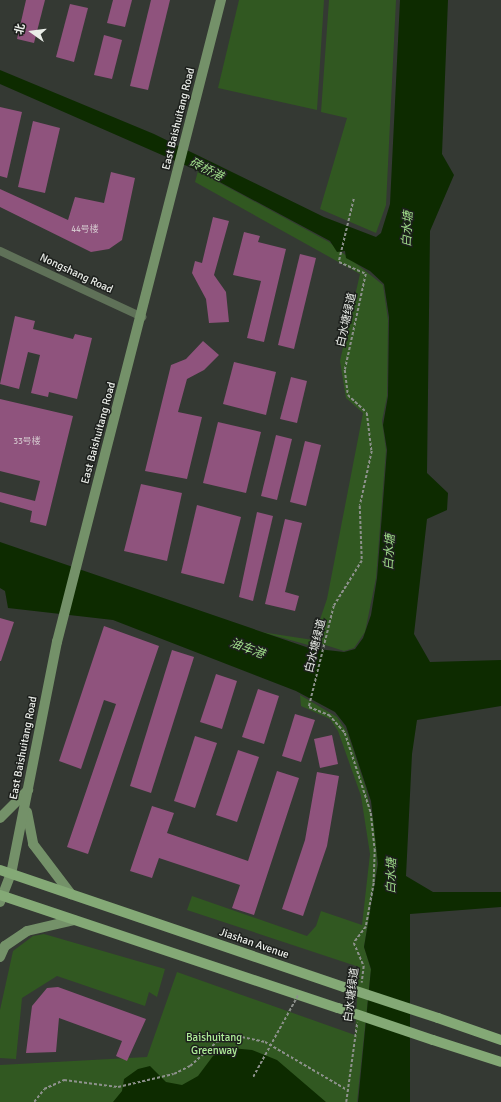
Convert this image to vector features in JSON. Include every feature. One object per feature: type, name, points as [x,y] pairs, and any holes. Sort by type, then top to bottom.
[{"type":"main road","name":"Jiashan Avenue","points":[[0,870],[501,1040]]},
{"type":"main road","points":[[0,898],[74,920],[501,1062]]},
{"type":"street","name":"East Baishuitang Road","points":[[0,898],[11,874],[57,642],[142,317],[221,0]]},
{"type":"street","name":"Nongshang Road","points":[[0,251],[142,317]]},
{"type":"street","points":[[0,818],[28,790]]},
{"type":"street","points":[[28,790],[27,823],[33,844],[71,894]]},
{"type":"street","points":[[0,957],[5,946],[27,931],[74,920]]},
{"type":"path","name":"白水塘绿道","points":[[354,199],[339,262],[348,264],[366,274],[347,357],[346,385],[348,395],[367,413],[373,444],[360,506],[363,554],[350,583],[334,606],[309,707],[334,719],[345,733],[374,828],[376,862],[369,916],[366,927],[354,943],[364,966],[361,988]]},
{"type":"path","points":[[253,1077],[298,995]]},
{"type":"path","name":"白水塘绿道","points":[[346,1102],[349,1091],[357,1018]]},
{"type":"path","points":[[34,1102],[44,1089],[64,1080],[118,1087],[166,1076],[190,1066],[217,1042],[246,1036],[279,1049],[349,1091]]},
{"type":"green space","points":[[239,0],[324,0],[317,110],[218,88]]},
{"type":"green space","points":[[329,0],[396,0],[386,205],[376,233],[320,209],[347,118],[321,112]]},
{"type":"green space","points":[[198,171],[329,242],[383,285],[388,320],[387,396],[382,421],[386,450],[376,578],[365,632],[354,648],[344,651],[319,643],[312,646],[261,632],[313,640],[327,599],[363,413],[346,398],[340,361],[360,274],[195,182]]},
{"type":"green space","name":"Baishuitang Greenway","points":[[300,695],[337,717],[347,732],[366,789],[376,833],[377,866],[364,947],[371,970],[357,1102],[0,1102],[0,1065],[147,1057],[177,972],[355,1035],[359,967],[187,910],[192,896],[307,936],[316,926],[321,911],[362,925],[370,854],[361,796],[338,731],[330,719],[301,706]]},
{"type":"green space","points":[[44,934],[165,969],[157,997],[149,992],[145,1006],[57,976],[22,998],[16,1059],[0,1058],[0,1010],[13,951],[33,936]]},
{"type":"water","points":[[400,0],[448,0],[442,154],[454,175],[430,231],[427,473],[448,493],[447,510],[427,519],[414,634],[430,662],[501,660],[501,706],[417,720],[412,754],[406,876],[433,892],[501,892],[501,907],[410,914],[410,1102],[358,1102],[371,969],[364,947],[378,864],[371,801],[346,726],[335,712],[296,691],[113,620],[8,608],[5,591],[0,588],[0,542],[309,648],[344,652],[355,649],[363,638],[371,615],[377,578],[387,450],[383,425],[388,396],[389,317],[384,284],[370,271],[346,258],[345,251],[337,252],[330,241],[203,173],[0,84],[0,70],[154,134],[324,217],[376,237],[381,233],[390,204]]},
{"type":"water","points":[[231,1048],[252,1050],[277,1060],[326,1102],[113,1102],[122,1091],[124,1079],[138,1069],[150,1066],[166,1082],[182,1085],[198,1076],[213,1056]]},
{"type":"building","points":[[26,0],[45,0],[34,43],[17,39]]},
{"type":"building","points":[[113,0],[132,0],[125,27],[107,23]]},
{"type":"building","points":[[151,0],[170,0],[148,90],[130,86]]},
{"type":"building","points":[[70,4],[88,8],[74,62],[56,57]]},
{"type":"building","points":[[104,35],[122,40],[112,79],[94,75]]},
{"type":"building","points":[[0,107],[22,112],[7,178],[0,176]]},
{"type":"building","points":[[33,121],[60,128],[45,193],[18,187]]},
{"type":"building","points":[[111,172],[135,178],[122,240],[109,249],[91,252],[0,207],[0,189],[68,220],[75,197],[104,203]]},
{"type":"building","points":[[213,217],[229,221],[214,275],[226,292],[229,322],[209,323],[206,299],[192,273],[195,261],[202,263]]},
{"type":"building","points":[[244,232],[260,236],[258,242],[286,249],[264,342],[247,338],[261,281],[233,275]]},
{"type":"building","points":[[300,254],[316,258],[294,349],[278,345]]},
{"type":"building","points":[[15,316],[35,321],[33,329],[73,339],[75,334],[92,338],[77,399],[49,392],[48,397],[31,393],[40,355],[28,352],[19,389],[0,384]]},
{"type":"building","points":[[203,341],[219,355],[204,370],[187,379],[178,412],[202,417],[187,479],[145,471],[171,365],[186,359]]},
{"type":"building","points":[[234,362],[276,372],[266,415],[223,404]]},
{"type":"building","points":[[291,377],[307,381],[297,423],[280,419]]},
{"type":"building","points":[[0,399],[73,416],[46,526],[30,522],[32,511],[0,502],[0,492],[35,501],[40,481],[0,471]]},
{"type":"building","points":[[218,422],[261,432],[246,493],[203,483]]},
{"type":"building","points":[[276,435],[292,439],[277,500],[261,496]]},
{"type":"building","points":[[305,441],[321,445],[306,506],[290,502]]},
{"type":"building","points":[[141,484],[182,493],[167,561],[124,551]]},
{"type":"building","points":[[197,505],[241,517],[224,584],[181,573]]},
{"type":"building","points":[[257,512],[273,516],[253,601],[239,597]]},
{"type":"building","points":[[285,519],[302,523],[285,592],[299,596],[295,611],[265,604]]},
{"type":"building","points":[[0,618],[14,622],[1,661],[0,661]]},
{"type":"building","points":[[104,626],[159,646],[88,854],[67,847],[116,704],[104,700],[81,769],[59,761]]},
{"type":"building","points":[[172,650],[194,657],[151,793],[130,786]]},
{"type":"building","points":[[216,674],[237,681],[222,729],[200,722]]},
{"type":"building","points":[[258,689],[279,696],[264,744],[242,737]]},
{"type":"building","points":[[295,714],[315,720],[301,762],[282,756]]},
{"type":"building","points":[[332,735],[338,764],[320,768],[314,739]]},
{"type":"building","points":[[195,736],[217,743],[195,808],[174,801]]},
{"type":"building","points":[[238,750],[259,757],[237,822],[216,815]]},
{"type":"building","points":[[277,771],[299,778],[254,915],[232,908],[240,885],[159,858],[152,878],[130,871],[152,806],[174,813],[167,833],[248,861]]},
{"type":"building","points":[[317,772],[339,776],[327,846],[303,916],[282,909],[305,840]]},
{"type":"building","points":[[58,987],[146,1019],[127,1061],[116,1056],[122,1041],[59,1018],[56,1052],[26,1053],[32,1006],[47,988]]},
{"type":"water label","name":"砖桥港","points":[[206,170]]},
{"type":"water label","name":"白水塘","points":[[408,229]]},
{"type":"water label","name":"白水塘","points":[[390,552]]},
{"type":"water label","name":"油车港","points":[[247,649]]},
{"type":"water label","name":"白水塘","points":[[392,876]]}]
